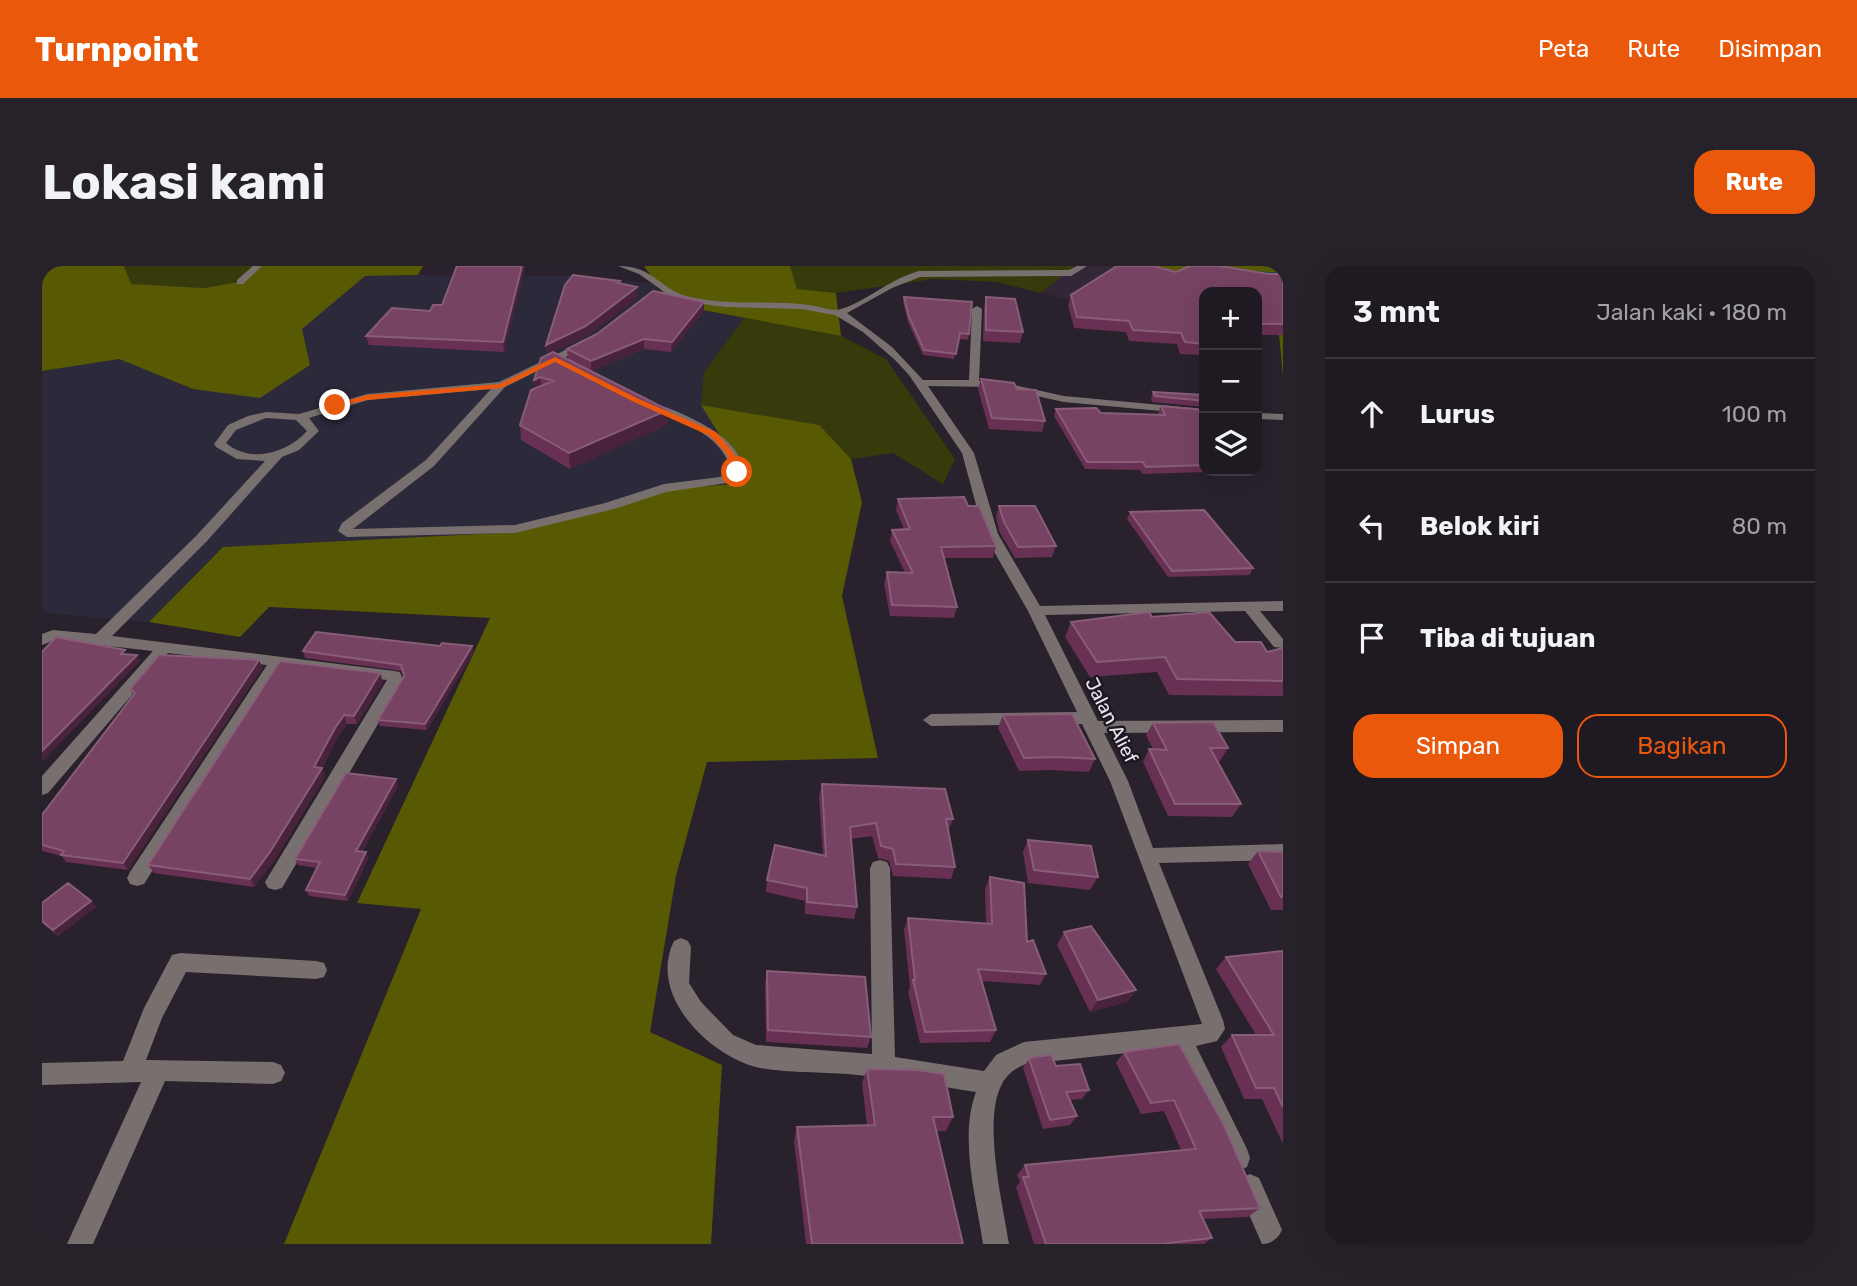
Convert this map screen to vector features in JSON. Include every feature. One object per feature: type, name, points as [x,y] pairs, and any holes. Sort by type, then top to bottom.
[{"type":"street","points":[[240,282],[258,266]]},
{"type":"street","points":[[622,266],[646,272],[656,290],[705,302],[841,313],[889,288],[897,279],[919,274],[1071,274],[1083,266]]},
{"type":"street","points":[[974,383],[977,309]]},
{"type":"street","name":"Jalan Alief","points":[[841,313],[903,361],[968,453],[991,534],[1034,611],[1119,781],[1214,1029],[1209,1034],[1180,1038],[1024,1053],[1003,1064],[990,1083]]},
{"type":"street","points":[[300,417],[310,423],[313,431],[307,440],[295,448],[277,454],[239,456],[226,452],[220,444],[222,435],[240,423],[266,415],[300,417],[367,397],[501,386],[562,360],[596,337]]},
{"type":"street","points":[[919,383],[996,384],[1065,399],[1199,412]]},
{"type":"street","points":[[501,386],[430,463],[405,485],[347,526],[345,531],[515,529],[609,506],[664,488],[723,480],[737,472],[737,466],[729,452],[713,434],[637,401]]},
{"type":"street","points":[[1262,416],[1283,417]]},
{"type":"street","points":[[100,639],[202,538],[277,454]]},
{"type":"street","points":[[1034,611],[1283,606]]},
{"type":"street","points":[[1249,607],[1279,644]]},
{"type":"street","points":[[42,640],[53,635],[100,639],[163,649],[388,673],[394,676],[395,681],[275,882]]},
{"type":"street","points":[[42,788],[163,649]]},
{"type":"street","points":[[137,878],[277,662]]},
{"type":"street","points":[[931,720],[1283,726]]},
{"type":"street","points":[[1146,856],[1283,852]]},
{"type":"street","points":[[880,868],[884,1066]]},
{"type":"street","points":[[681,947],[678,985],[693,1009],[725,1042],[755,1056],[884,1066],[990,1083],[983,1103],[981,1133],[996,1244]]},
{"type":"street","points":[[130,1072],[152,1015],[180,962],[316,970]]},
{"type":"street","points":[[1180,1038],[1225,1127],[1275,1244]]},
{"type":"street","points":[[80,1244],[158,1070]]},
{"type":"street","points":[[42,1074],[158,1070],[273,1073]]},
{"type":"shaded area","points":[[42,266],[124,266],[131,284],[204,288],[238,282],[252,266],[423,266],[418,275],[365,276],[302,329],[310,365],[260,398],[193,389],[119,359],[42,371]]},
{"type":"shaded area","points":[[644,266],[790,266],[797,289],[836,293],[841,336],[671,304]]},
{"type":"shaded area","points":[[1074,266],[1147,266],[1199,290],[1199,296],[1166,323],[1041,293]]},
{"type":"shaded area","points":[[1147,266],[1283,266],[1283,377],[1279,334],[1262,302],[1262,287],[1236,287]]},
{"type":"shaded area","points":[[365,276],[578,276],[656,284],[671,304],[744,318],[704,372],[749,483],[652,490],[519,532],[223,547],[149,622],[46,613],[42,609],[42,371],[119,359],[193,389],[301,329]]},
{"type":"shaded area","points":[[701,405],[819,425],[851,459],[862,502],[842,596],[878,758],[707,762],[676,876],[650,1032],[722,1065],[711,1244],[284,1244],[421,909],[357,903],[490,618],[269,607],[240,637],[149,622],[223,547],[519,532],[652,490],[749,483]]},
{"type":"green space","points":[[124,266],[252,266],[238,282],[204,288],[130,284]]},
{"type":"green space","points":[[790,266],[1074,266],[1041,293],[997,282],[934,279],[836,293],[797,289]]},
{"type":"green space","points":[[744,318],[841,336],[886,359],[955,459],[943,484],[893,453],[851,459],[818,425],[701,405],[704,372]]},
{"type":"building","points":[[457,266],[522,266],[503,342],[366,336],[392,308],[430,311],[433,305],[442,305]]},
{"type":"building","points":[[1117,266],[1153,266],[1176,272],[1190,266],[1219,266],[1283,274],[1283,324],[1262,324],[1262,287],[1199,287],[1199,343],[1185,342],[1181,333],[1133,330],[1129,321],[1077,317],[1071,295]]},
{"type":"building","points":[[573,275],[620,281],[618,283],[637,287],[586,326],[546,345],[565,285]]},
{"type":"building","points":[[653,291],[704,302],[672,342],[644,339],[591,361],[567,349],[597,334]]},
{"type":"building","points":[[904,297],[972,302],[969,334],[960,333],[956,354],[924,350],[909,317]]},
{"type":"building","points":[[986,297],[1015,299],[1023,332],[986,330]]},
{"type":"building","points":[[553,352],[668,410],[569,453],[520,425],[531,390],[553,381],[540,377],[534,380],[541,358]]},
{"type":"building","points":[[981,379],[1014,383],[1017,389],[1036,390],[1045,421],[992,418]]},
{"type":"building","points":[[1153,392],[1199,395],[1199,400],[1155,396]]},
{"type":"building","points":[[1161,406],[1199,410],[1199,465],[1146,467],[1143,462],[1087,462],[1056,409],[1096,408],[1101,413],[1165,415]]},
{"type":"building","points":[[964,497],[968,506],[979,506],[996,546],[941,547],[957,607],[892,605],[887,572],[913,573],[892,530],[910,529],[898,499]]},
{"type":"building","points":[[999,506],[1035,506],[1056,546],[1018,547],[1004,522]]},
{"type":"building","points":[[1204,510],[1253,568],[1172,571],[1130,512]]},
{"type":"building","points":[[1149,612],[1152,617],[1209,612],[1235,642],[1261,642],[1267,652],[1283,648],[1283,681],[1177,679],[1165,657],[1097,662],[1071,622]]},
{"type":"building","points":[[316,632],[440,646],[442,643],[472,646],[425,724],[378,720],[404,676],[401,665],[303,651]]},
{"type":"building","points":[[56,637],[125,650],[121,654],[137,655],[42,751],[42,652]]},
{"type":"building","points":[[159,655],[259,660],[123,863],[61,855],[64,851],[42,845],[42,815],[135,693],[130,689]]},
{"type":"building","points":[[280,661],[380,673],[354,716],[344,715],[335,728],[314,767],[322,768],[250,879],[148,865]]},
{"type":"building","points":[[1072,714],[1095,759],[1024,758],[1003,715]]},
{"type":"building","points":[[1213,722],[1228,748],[1210,748],[1241,804],[1175,804],[1149,749],[1167,750],[1153,723]]},
{"type":"building","points":[[346,773],[396,779],[356,851],[366,852],[345,895],[306,890],[320,862],[295,859]]},
{"type":"building","points":[[822,784],[945,789],[953,819],[946,819],[955,867],[896,864],[893,849],[881,846],[876,823],[850,827],[857,907],[807,902],[807,888],[767,880],[775,845],[826,856]]},
{"type":"building","points":[[1028,840],[1091,846],[1098,877],[1034,870]]},
{"type":"building","points":[[1258,851],[1283,852],[1283,897],[1281,897]]},
{"type":"building","points":[[990,877],[1024,883],[1027,942],[1033,940],[1046,974],[978,969],[996,1030],[925,1032],[913,980],[908,918],[992,924]]},
{"type":"building","points":[[68,883],[91,901],[53,930],[42,921],[42,903]]},
{"type":"building","points":[[1091,926],[1136,990],[1098,1000],[1064,932]]},
{"type":"building","points":[[1283,951],[1283,1107],[1274,1088],[1256,1088],[1232,1035],[1274,1035],[1226,957]]},
{"type":"building","points":[[767,971],[865,977],[871,1037],[768,1030]]},
{"type":"building","points":[[1179,1044],[1224,1125],[1260,1208],[1199,1211],[1212,1238],[1161,1244],[1046,1244],[1023,1177],[1029,1177],[1025,1165],[1196,1149],[1174,1100],[1151,1103],[1124,1052]]},
{"type":"building","points":[[1051,1055],[1056,1066],[1080,1064],[1089,1090],[1066,1092],[1077,1116],[1050,1120],[1029,1059]]},
{"type":"building","points":[[867,1069],[917,1070],[944,1074],[953,1117],[933,1117],[963,1244],[812,1244],[797,1127],[875,1125]]},
{"type":"waterway","points":[[1242,271],[1283,274]]},
{"type":"route","points":[[335,405],[367,397],[501,386],[555,359],[637,401],[713,434],[729,452],[737,466],[737,472]]}]
